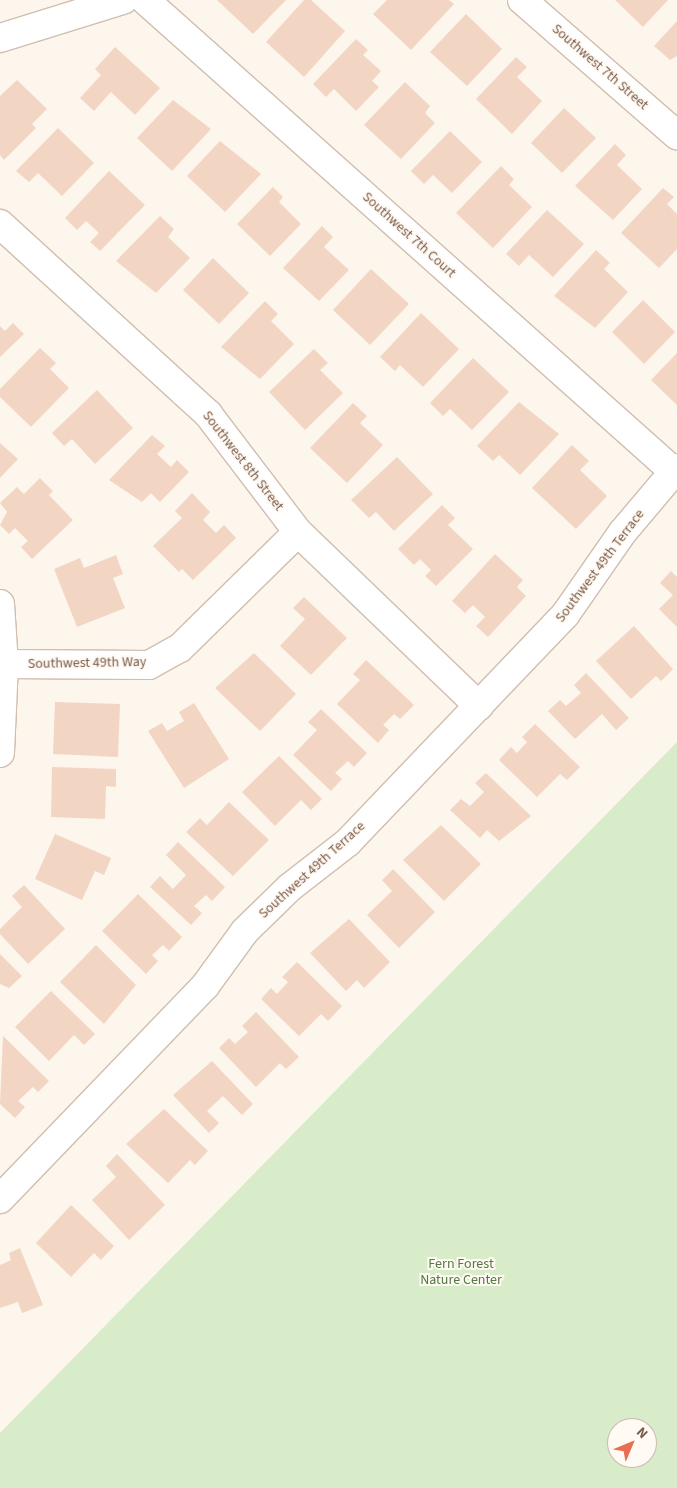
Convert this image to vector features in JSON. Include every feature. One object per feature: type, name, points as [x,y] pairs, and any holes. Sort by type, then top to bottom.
[{"type":"street","points":[[0,38],[123,0]]},
{"type":"street","name":"Southwest 7th Court","points":[[145,0],[675,469]]},
{"type":"street","name":"Southwest 7th Street","points":[[522,0],[677,134]]},
{"type":"street","name":"Southwest 8th Street","points":[[0,224],[208,414],[298,532],[479,706]]},
{"type":"street","name":"Southwest 49th Terrace","points":[[0,1199],[205,986],[245,931],[289,888],[348,842],[565,615],[622,533],[675,469]]},
{"type":"street","name":"Southwest 49th Way","points":[[4,664],[149,665],[180,648],[298,532]]},
{"type":"street","points":[[0,604],[4,664],[0,753]]},
{"type":"green space","name":"Fern Forest Nature Center","points":[[677,742],[677,1488],[0,1488],[0,1433]]},
{"type":"building","points":[[217,0],[286,0],[253,34]]},
{"type":"building","points":[[304,0],[311,0],[345,31],[304,77],[266,42]]},
{"type":"building","points":[[387,0],[449,0],[454,4],[411,50],[373,14]]},
{"type":"building","points":[[615,0],[668,0],[643,27]]},
{"type":"building","points":[[466,14],[502,49],[467,86],[430,52]]},
{"type":"building","points":[[677,21],[677,56],[670,60],[654,46]]},
{"type":"building","points":[[356,39],[368,50],[363,55],[381,71],[372,81],[379,87],[356,111],[334,89],[326,97],[313,84]]},
{"type":"building","points":[[115,47],[160,88],[135,115],[111,92],[94,111],[80,98],[101,75],[95,69]]},
{"type":"building","points":[[516,57],[527,67],[517,77],[542,101],[512,134],[476,99]]},
{"type":"building","points":[[17,80],[47,109],[32,124],[36,128],[4,160],[0,155],[0,96]]},
{"type":"building","points":[[405,82],[430,106],[425,113],[435,123],[401,159],[364,125]]},
{"type":"building","points":[[173,100],[211,129],[172,171],[137,138]]},
{"type":"building","points":[[564,108],[596,138],[562,173],[531,143]]},
{"type":"building","points":[[58,128],[94,163],[62,196],[38,173],[29,182],[16,171]]},
{"type":"building","points":[[450,131],[482,162],[452,193],[433,175],[424,184],[411,171]]},
{"type":"building","points":[[220,141],[261,174],[225,212],[187,176]]},
{"type":"building","points":[[615,144],[626,155],[617,165],[642,189],[613,220],[575,186]]},
{"type":"building","points":[[501,166],[514,179],[509,185],[532,207],[493,248],[456,213]]},
{"type":"building","points":[[109,171],[145,205],[100,251],[90,242],[99,233],[86,221],[77,230],[65,218]]},
{"type":"building","points":[[273,187],[283,197],[279,202],[301,224],[270,256],[237,224]]},
{"type":"building","points":[[663,188],[674,197],[667,204],[677,214],[677,249],[659,268],[621,233]]},
{"type":"building","points":[[547,210],[584,244],[553,277],[529,255],[519,266],[506,254]]},
{"type":"building","points":[[160,216],[174,229],[168,237],[190,258],[156,293],[116,261]]},
{"type":"building","points":[[322,226],[333,237],[324,247],[349,270],[319,301],[283,268]]},
{"type":"building","points":[[596,250],[610,263],[604,269],[628,292],[595,328],[554,296]]},
{"type":"building","points":[[213,258],[249,293],[219,324],[183,290]]},
{"type":"building","points":[[371,269],[409,304],[370,345],[333,310]]},
{"type":"building","points":[[643,300],[675,332],[644,364],[612,332]]},
{"type":"building","points":[[265,301],[278,314],[271,321],[294,344],[260,379],[221,347]]},
{"type":"building","points":[[421,313],[459,349],[423,387],[400,365],[395,371],[380,357]]},
{"type":"building","points":[[13,323],[24,334],[0,357],[0,326],[5,331]]},
{"type":"building","points":[[40,348],[56,363],[50,369],[69,388],[31,427],[0,397],[0,389]]},
{"type":"building","points":[[314,349],[328,363],[320,370],[343,393],[305,430],[269,392]]},
{"type":"building","points":[[677,353],[677,405],[651,380]]},
{"type":"building","points":[[473,358],[509,392],[472,430],[450,409],[443,416],[430,403]]},
{"type":"building","points":[[97,390],[133,428],[95,464],[72,439],[64,446],[52,433]]},
{"type":"building","points":[[519,402],[559,434],[520,475],[499,455],[493,461],[477,446]]},
{"type":"building","points":[[353,403],[367,416],[360,423],[383,445],[347,483],[310,448]]},
{"type":"building","points":[[152,435],[165,446],[157,454],[171,467],[177,460],[189,472],[160,502],[151,493],[142,502],[109,480]]},
{"type":"building","points":[[0,443],[18,459],[0,478]]},
{"type":"building","points":[[572,445],[589,461],[580,470],[607,496],[576,529],[532,488]]},
{"type":"building","points":[[397,457],[433,494],[394,531],[376,512],[369,518],[351,500]]},
{"type":"building","points":[[40,478],[53,491],[49,495],[73,520],[32,559],[21,547],[28,541],[15,528],[9,534],[0,525],[7,512],[0,503],[17,487],[24,494]]},
{"type":"building","points":[[192,493],[210,512],[203,520],[216,533],[224,525],[236,538],[193,580],[182,569],[179,572],[153,546],[182,518],[175,511]]},
{"type":"building","points":[[442,505],[455,518],[448,525],[473,549],[436,586],[425,576],[431,570],[420,559],[414,565],[398,549]]},
{"type":"building","points":[[495,554],[523,580],[517,587],[526,596],[488,637],[476,626],[485,617],[473,605],[465,613],[452,601]]},
{"type":"building","points":[[116,555],[123,574],[113,578],[125,608],[77,627],[54,569],[80,558],[84,568]]},
{"type":"building","points":[[671,571],[677,577],[677,627],[659,609],[673,595],[660,583]]},
{"type":"building","points":[[304,597],[347,638],[311,675],[280,646],[305,619],[293,608]]},
{"type":"building","points":[[634,626],[673,669],[661,681],[656,676],[631,699],[596,661]]},
{"type":"building","points":[[254,653],[296,694],[260,731],[215,688]]},
{"type":"building","points":[[366,660],[414,705],[400,719],[394,714],[383,725],[389,730],[378,743],[337,704],[360,680],[353,674]]},
{"type":"building","points":[[586,673],[629,718],[616,730],[602,714],[575,739],[548,711],[560,700],[566,706],[581,693],[574,685]]},
{"type":"building","points":[[55,702],[120,704],[118,757],[53,754]]},
{"type":"building","points":[[194,703],[229,759],[184,788],[148,731],[162,723],[167,731],[184,721],[179,712]]},
{"type":"building","points":[[321,709],[367,753],[354,767],[348,761],[335,773],[342,779],[331,791],[293,755],[317,730],[308,722]]},
{"type":"building","points":[[535,724],[580,767],[567,780],[560,774],[537,797],[499,760],[511,747],[517,753],[527,742],[522,737]]},
{"type":"building","points":[[279,756],[322,799],[311,810],[301,800],[275,826],[242,792]]},
{"type":"building","points":[[52,767],[116,769],[116,787],[106,786],[105,819],[51,817]]},
{"type":"building","points":[[486,773],[531,816],[499,841],[487,830],[480,838],[450,810],[461,799],[470,806],[484,792],[475,783]]},
{"type":"building","points":[[229,802],[269,840],[233,876],[186,832],[200,818],[207,825]]},
{"type":"building","points":[[441,825],[481,864],[444,901],[403,860]]},
{"type":"building","points":[[55,834],[111,858],[104,875],[95,871],[82,900],[35,879]]},
{"type":"building","points":[[178,842],[225,887],[212,901],[206,895],[194,906],[202,913],[191,925],[150,887],[160,876],[173,889],[186,875],[166,855]]},
{"type":"building","points":[[393,869],[435,912],[399,948],[367,915],[392,891],[382,880]]},
{"type":"building","points":[[24,885],[65,929],[28,964],[0,934],[0,929],[22,907],[12,896]]},
{"type":"building","points":[[138,894],[182,937],[169,951],[163,945],[152,955],[158,961],[146,974],[102,931]]},
{"type":"building","points":[[349,919],[390,962],[364,988],[357,980],[346,991],[310,953]]},
{"type":"building","points":[[96,945],[136,985],[104,1024],[60,982]]},
{"type":"building","points":[[0,954],[22,976],[9,988],[0,984]]},
{"type":"building","points":[[297,962],[342,1006],[328,1021],[321,1014],[299,1036],[261,999],[271,988],[277,994],[288,982],[282,977]]},
{"type":"building","points":[[51,991],[95,1034],[84,1045],[74,1035],[49,1061],[15,1027]]},
{"type":"building","points":[[256,1012],[299,1057],[286,1069],[280,1063],[256,1087],[219,1048],[229,1038],[235,1044],[248,1032],[242,1026]]},
{"type":"building","points":[[3,1036],[49,1081],[38,1092],[33,1087],[18,1101],[25,1107],[15,1118],[0,1104]]},
{"type":"building","points":[[212,1061],[253,1104],[242,1115],[223,1096],[207,1111],[219,1123],[209,1133],[173,1095]]},
{"type":"building","points":[[164,1109],[208,1151],[195,1165],[190,1160],[168,1183],[126,1144]]},
{"type":"building","points":[[117,1154],[165,1205],[129,1240],[92,1200],[116,1177],[106,1166]]},
{"type":"building","points":[[71,1205],[114,1246],[101,1260],[94,1253],[71,1277],[36,1243]]},
{"type":"building","points":[[20,1248],[43,1305],[22,1313],[18,1302],[0,1308],[0,1265],[11,1260],[9,1253]]}]
